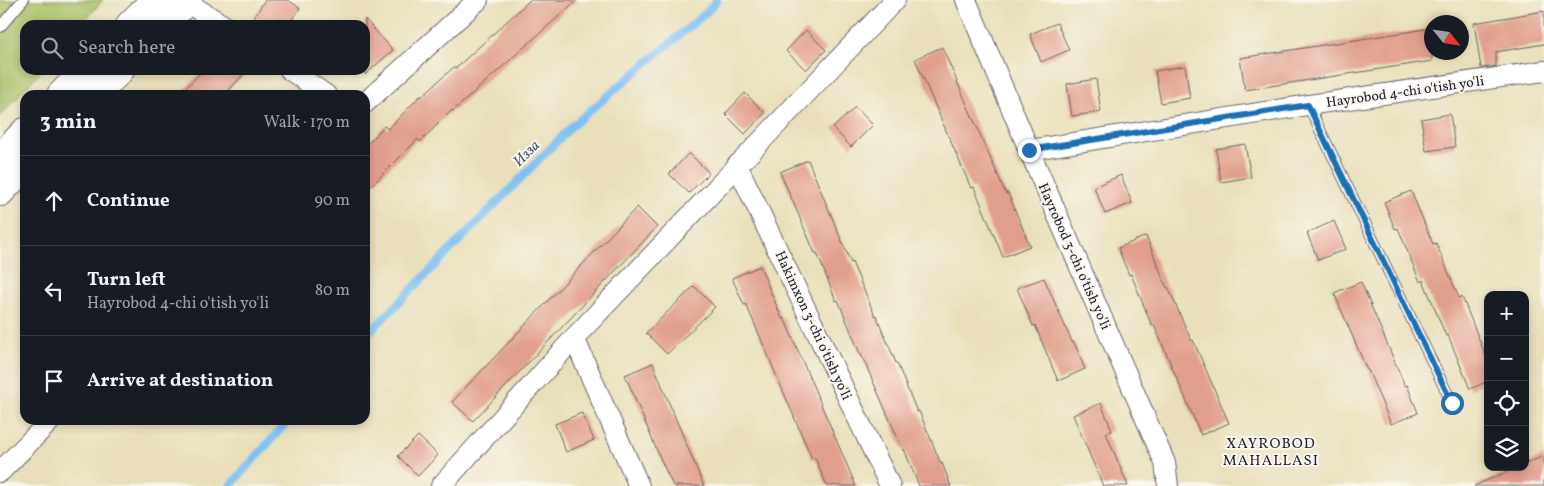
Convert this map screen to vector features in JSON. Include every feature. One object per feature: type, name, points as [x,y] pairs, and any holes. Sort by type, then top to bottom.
[{"type":"main road","points":[[135,20],[155,0]]},
{"type":"main road","points":[[168,20],[185,1]]},
{"type":"main road","points":[[67,90],[81,75]]},
{"type":"main road","points":[[100,90],[115,75]]},
{"type":"main road","points":[[0,158],[20,137]]},
{"type":"main road","points":[[0,192],[20,171]]},
{"type":"street","points":[[370,98],[478,0]]},
{"type":"street","points":[[441,486],[574,338],[895,0]]},
{"type":"street","name":"Hayrobod 3-chi o'tish yo'li","points":[[966,0],[1165,463],[1168,486]]},
{"type":"street","points":[[185,1],[215,20]]},
{"type":"street","name":"Hayrobod 4-chi o'tish yo'li","points":[[1029,150],[1308,105],[1544,71]]},
{"type":"street","points":[[297,75],[319,90]]},
{"type":"street","name":"Hakimxon 3-chi o'tish yo'li","points":[[737,165],[890,486]]},
{"type":"street","points":[[574,338],[639,486]]},
{"type":"street","points":[[0,472],[46,425]]},
{"type":"lane","points":[[0,27],[23,0]]},
{"type":"lane","points":[[1308,105],[1452,403]]},
{"type":"green space","points":[[0,0],[103,0],[85,20],[20,20],[20,75],[37,75],[24,90],[20,90],[20,94],[0,116]]},
{"type":"building","points":[[265,0],[288,0],[300,8],[292,20],[259,20],[254,17]]},
{"type":"building","points":[[530,0],[577,0],[452,110],[420,142],[418,139],[370,187],[370,141],[384,126],[388,129],[420,96],[454,67],[456,68]]},
{"type":"building","points":[[1544,11],[1544,44],[1496,52],[1496,66],[1481,68],[1474,23]]},
{"type":"building","points":[[1057,23],[1069,50],[1041,62],[1030,34]]},
{"type":"building","points":[[370,25],[393,50],[370,71]]},
{"type":"building","points":[[1424,29],[1424,60],[1432,61],[1245,90],[1240,58]]},
{"type":"building","points":[[806,30],[826,50],[806,70],[786,51]]},
{"type":"building","points":[[942,47],[1030,246],[1003,257],[974,187],[971,188],[915,59]]},
{"type":"building","points":[[1185,66],[1190,98],[1161,103],[1155,71]]},
{"type":"building","points":[[198,75],[243,75],[229,90],[184,90]]},
{"type":"building","points":[[1096,79],[1101,112],[1072,116],[1067,84]]},
{"type":"building","points":[[745,93],[765,113],[745,134],[725,114]]},
{"type":"building","points":[[855,107],[873,125],[851,147],[833,128]]},
{"type":"building","points":[[1450,114],[1455,147],[1426,151],[1421,119]]},
{"type":"building","points":[[1245,144],[1251,177],[1221,182],[1216,149]]},
{"type":"building","points":[[689,153],[709,173],[689,193],[669,174]]},
{"type":"building","points":[[808,160],[851,263],[876,315],[951,486],[919,486],[838,300],[836,301],[817,253],[815,253],[780,172]]},
{"type":"building","points":[[1121,175],[1132,203],[1105,214],[1094,187]]},
{"type":"building","points":[[1411,191],[1433,244],[1436,243],[1459,298],[1462,297],[1484,351],[1484,383],[1470,389],[1423,280],[1420,282],[1398,228],[1395,229],[1384,202]]},
{"type":"building","points":[[637,207],[657,227],[473,421],[452,402]]},
{"type":"building","points":[[1334,221],[1346,249],[1318,260],[1307,233]]},
{"type":"building","points":[[1146,236],[1167,288],[1191,340],[1193,340],[1229,423],[1201,435],[1154,325],[1152,326],[1131,274],[1129,275],[1118,248]]},
{"type":"building","points":[[760,266],[856,486],[827,486],[815,458],[812,459],[746,304],[744,305],[732,278]]},
{"type":"building","points":[[1044,278],[1085,369],[1058,381],[1035,325],[1033,326],[1017,288]]},
{"type":"building","points":[[1361,282],[1418,413],[1391,424],[1334,293]]},
{"type":"building","points":[[694,286],[715,307],[667,354],[646,333]]},
{"type":"building","points":[[653,363],[704,486],[673,486],[625,375]]},
{"type":"building","points":[[1101,403],[1112,431],[1106,433],[1128,486],[1103,486],[1073,415]]},
{"type":"building","points":[[582,413],[594,440],[566,452],[555,424]]},
{"type":"building","points":[[418,436],[438,455],[418,476],[398,456]]},
{"type":"building","points":[[1544,456],[1544,486],[1474,486],[1509,471],[1529,471],[1529,462]]},
{"type":"waterway","name":"Изза","points":[[370,332],[573,125],[707,12],[717,0]]},
{"type":"waterway","name":"Изза","points":[[230,486],[285,425]]},
{"type":"district","name":"XAYROBOD MAHALLASI","points":[[1271,452]]},
{"type":"route","points":[[1029,150],[1308,105],[1452,403]]}]
